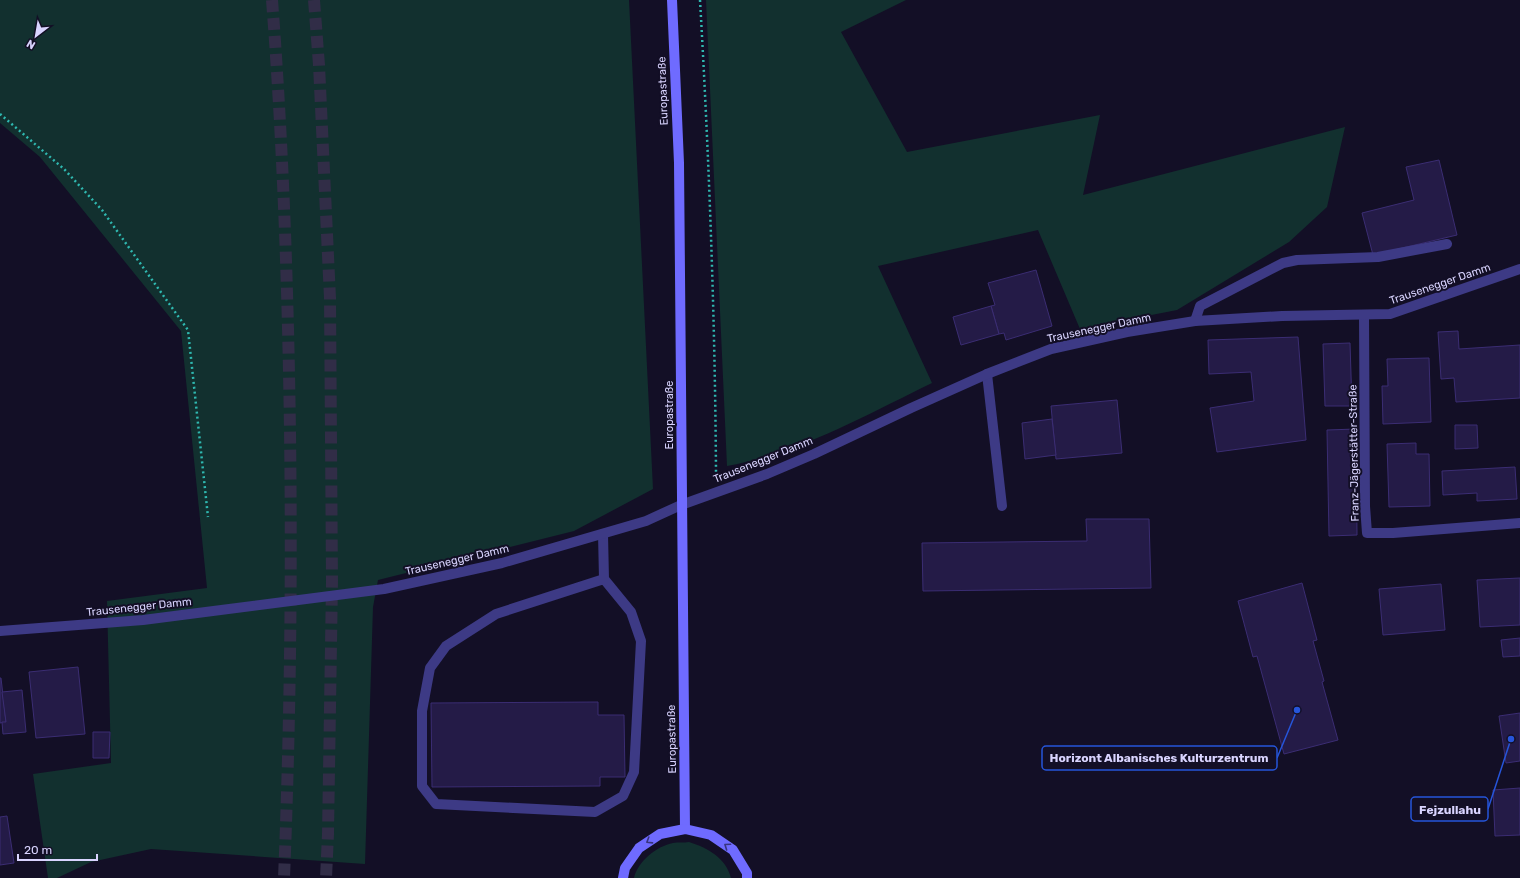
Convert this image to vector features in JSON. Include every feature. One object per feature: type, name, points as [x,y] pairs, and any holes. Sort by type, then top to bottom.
[{"type":"street","name":"Europastraße","points":[[672,0],[678,163],[685,829]]},
{"type":"street","points":[[1195,321],[1200,306],[1282,263],[1297,260],[1378,257],[1447,244]]},
{"type":"street","name":"Trausenegger Damm","points":[[0,632],[143,620],[384,589],[502,563],[646,521],[681,505],[767,474],[814,454],[910,408],[987,374],[1052,349],[1127,332],[1195,321],[1282,316],[1390,314],[1520,269]]},
{"type":"street","name":"Franz-Jägerstätter-Straße","points":[[1364,315],[1365,506],[1367,533],[1393,533],[1520,523]]},
{"type":"street","points":[[987,374],[1002,506]]},
{"type":"street","points":[[603,534],[604,579],[631,612],[641,641],[634,772],[623,796],[595,812],[436,804],[422,786],[422,711],[430,668],[446,646],[496,614],[604,579]]},
{"type":"street","points":[[623,878],[625,868],[639,848],[660,834],[685,829],[711,835],[733,850],[747,873],[747,878]]},
{"type":"path","points":[[700,0],[707,125],[716,377],[716,492]]},
{"type":"path","points":[[0,114],[64,169],[102,210],[188,330],[208,517]]},
{"type":"green space","points":[[0,0],[629,0],[653,489],[574,531],[378,580],[373,607],[365,864],[151,849],[91,862],[57,878],[48,878],[33,774],[111,763],[107,601],[207,588],[181,331],[40,157],[0,123]]},
{"type":"green space","points":[[706,0],[906,0],[841,32],[907,152],[1100,115],[1083,195],[1345,127],[1327,207],[1289,242],[1177,310],[1080,329],[1038,230],[878,266],[932,383],[832,432],[781,452],[727,466]]},
{"type":"green space","points":[[689,842],[703,847],[721,859],[729,871],[731,878],[634,878],[644,860],[661,847],[673,843]]},
{"type":"building","points":[[1439,160],[1457,235],[1373,255],[1362,213],[1414,200],[1406,167]]},
{"type":"building","points":[[1036,270],[1052,326],[1006,340],[1004,333],[999,334],[991,306],[995,305],[988,283]]},
{"type":"building","points":[[991,306],[999,334],[961,345],[953,317]]},
{"type":"building","points":[[1458,331],[1459,349],[1520,345],[1520,398],[1456,402],[1454,378],[1441,379],[1438,332]]},
{"type":"building","points":[[1298,337],[1306,440],[1217,452],[1210,408],[1254,401],[1251,372],[1209,374],[1208,340]]},
{"type":"building","points":[[1350,343],[1352,406],[1325,406],[1323,344]]},
{"type":"building","points":[[1429,358],[1431,422],[1383,424],[1382,386],[1388,386],[1387,359]]},
{"type":"building","points":[[1117,400],[1122,453],[1056,459],[1051,406]]},
{"type":"building","points":[[1052,419],[1056,455],[1025,459],[1022,423]]},
{"type":"building","points":[[1455,425],[1477,425],[1478,448],[1455,449]]},
{"type":"building","points":[[1356,429],[1357,535],[1329,536],[1327,430]]},
{"type":"building","points":[[1416,443],[1416,454],[1429,454],[1430,506],[1389,507],[1387,444]]},
{"type":"building","points":[[1515,467],[1517,499],[1477,501],[1477,493],[1443,495],[1442,471]]},
{"type":"building","points":[[1086,519],[1149,519],[1151,588],[923,591],[922,543],[1087,541]]},
{"type":"building","points":[[1520,578],[1520,625],[1480,627],[1477,580]]},
{"type":"building","points":[[1302,583],[1317,640],[1313,641],[1324,681],[1322,682],[1338,740],[1284,754],[1257,656],[1253,657],[1238,601]]},
{"type":"building","points":[[1441,584],[1445,630],[1383,635],[1379,589]]},
{"type":"building","points":[[1520,638],[1520,656],[1503,657],[1501,640]]},
{"type":"building","points":[[78,667],[85,734],[36,738],[29,672]]},
{"type":"building","points":[[0,678],[6,722],[0,723]]},
{"type":"building","points":[[22,690],[26,732],[3,734],[2,722],[6,722],[2,692]]},
{"type":"building","points":[[598,702],[598,715],[624,715],[625,777],[600,777],[600,786],[432,787],[431,703]]},
{"type":"building","points":[[1520,713],[1520,761],[1506,763],[1499,716]]},
{"type":"building","points":[[93,732],[110,732],[109,758],[93,758]]},
{"type":"building","points":[[1520,788],[1520,835],[1495,836],[1493,790]]},
{"type":"building","points":[[7,816],[14,863],[0,865],[0,817]]},
{"type":"tunnel","points":[[272,0],[284,216],[290,432],[290,655],[284,878]]},
{"type":"tunnel","points":[[314,0],[319,65],[330,298],[332,582],[326,878]]},
{"type":"place","name":"Horizont Albanisches Kulturzentrum","points":[[1297,710]]},
{"type":"place","name":"Fejzullahu","points":[[1511,739]]}]
